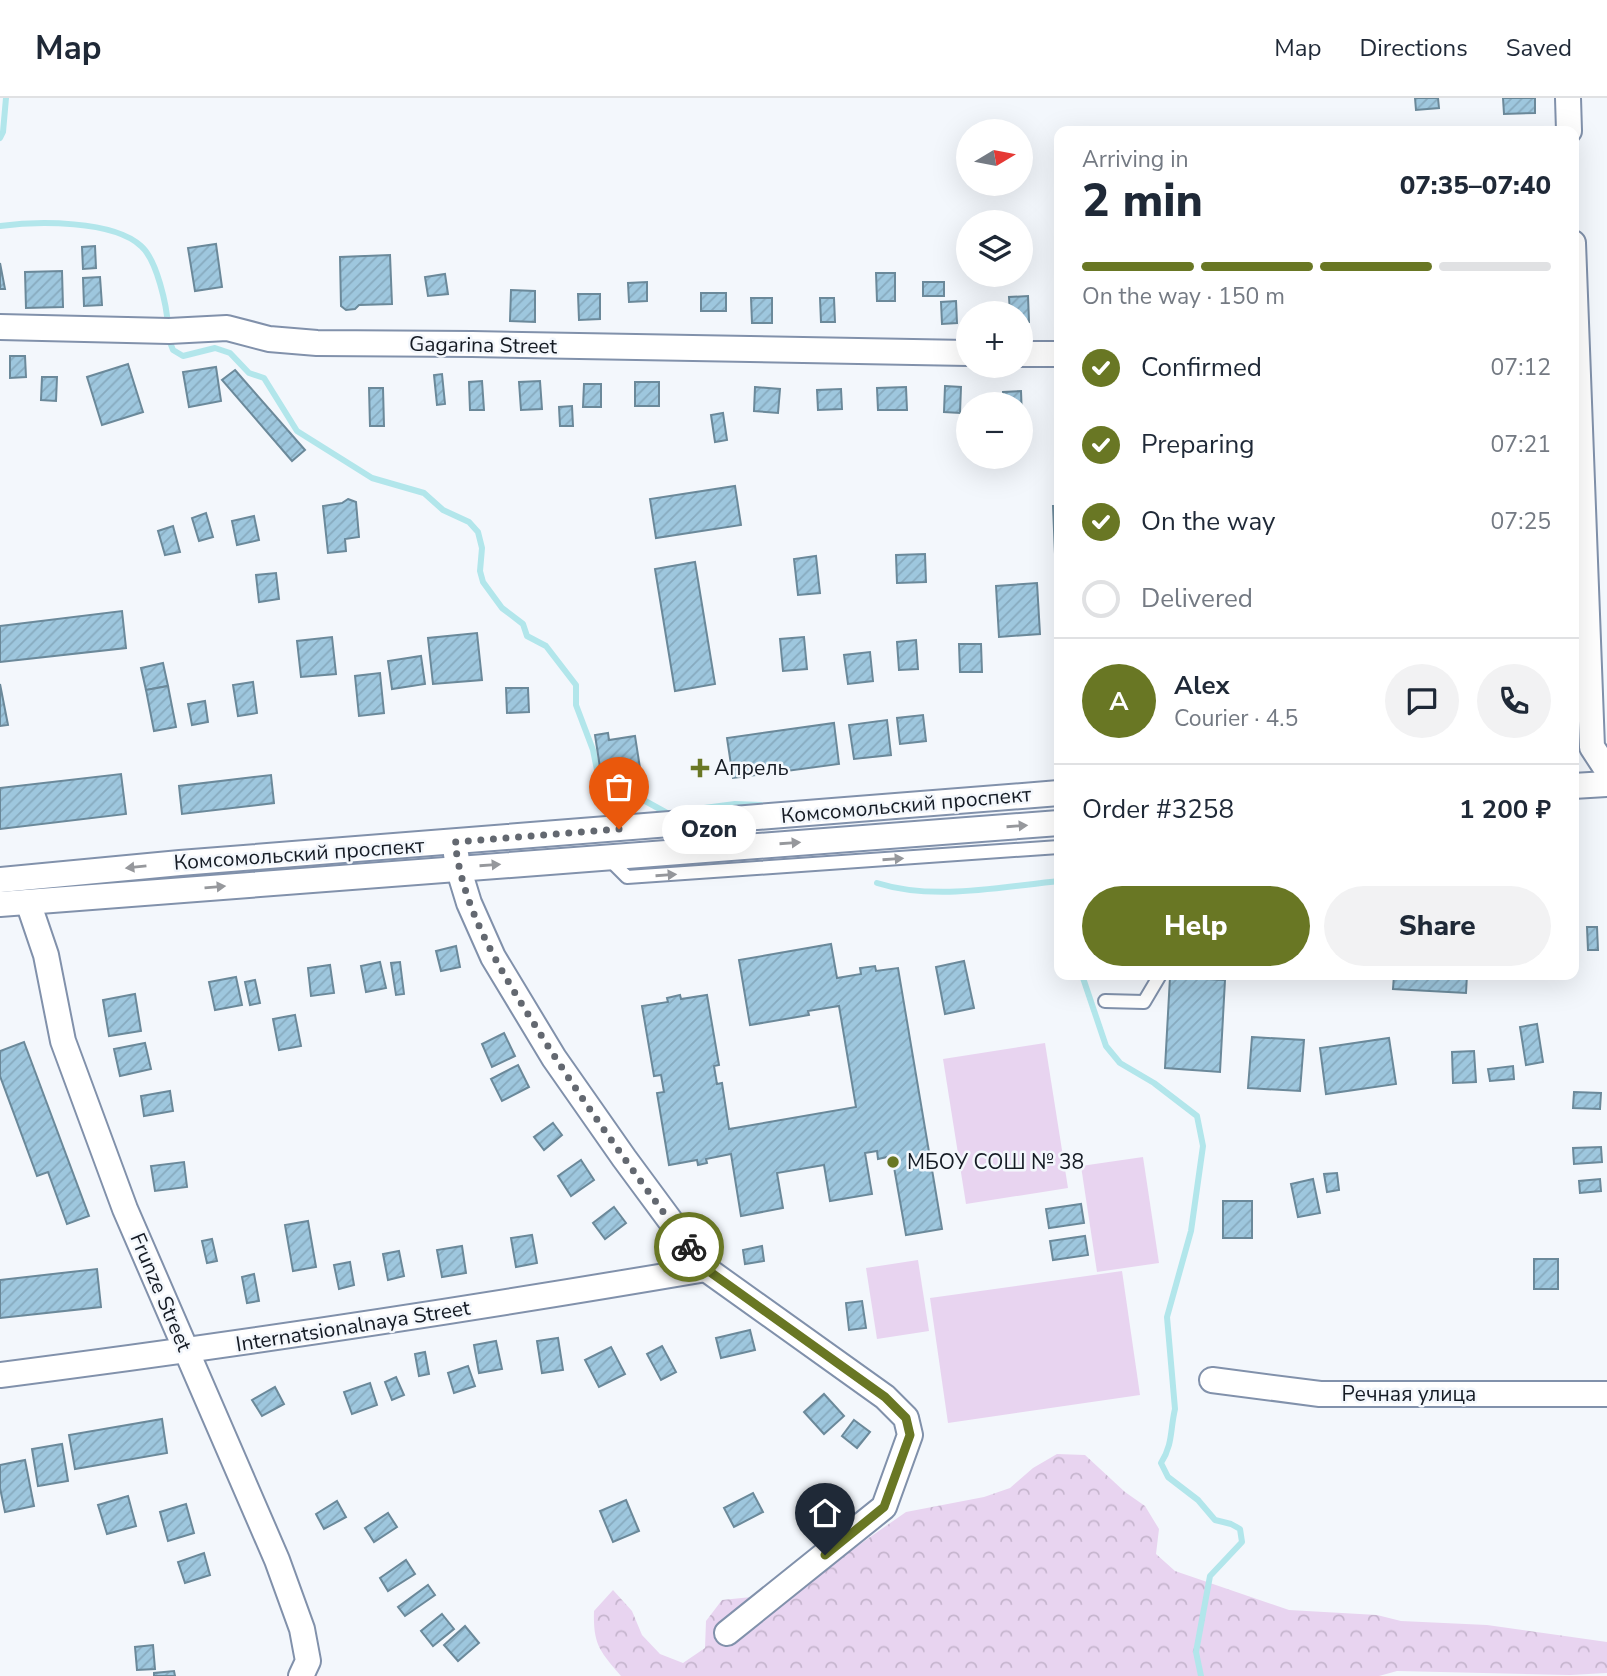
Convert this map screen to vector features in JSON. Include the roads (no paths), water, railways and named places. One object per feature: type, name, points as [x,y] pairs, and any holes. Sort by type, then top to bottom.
[{"type":"street","points":[[1567,98],[1569,126]]},
{"type":"street","name":"Gagarina Street","points":[[0,327],[169,331],[228,328],[269,338],[317,344],[472,344],[956,353]]},
{"type":"street","points":[[1033,354],[1054,355]]},
{"type":"street","points":[[1579,442],[1591,747],[1607,770]]},
{"type":"street","points":[[1579,785],[1607,783]]},
{"type":"street","name":"Комсомольский проспект","points":[[0,880],[180,863],[1054,793]]},
{"type":"street","name":"Комсомольский проспект","points":[[0,904],[458,867],[1054,824]]},
{"type":"street","points":[[455,842],[458,867],[469,903],[492,957],[554,1058],[706,1269],[885,1397],[906,1418],[910,1435],[884,1507],[727,1633]]},
{"type":"street","name":"Frunze Street","points":[[28,902],[46,955],[63,1041],[125,1209],[277,1560],[302,1629],[308,1661],[301,1676]]},
{"type":"street","name":"Internatsionalnaya Street","points":[[0,1375],[187,1351],[569,1293],[706,1269]]},
{"type":"street","name":"Речная улица","points":[[1212,1380],[1320,1394],[1607,1393]]},
{"type":"lane","points":[[606,856],[627,877],[1054,847]]},
{"type":"lane","points":[[1105,1001],[1144,1002],[1157,980]]},
{"type":"waterway","points":[[0,138],[6,98]]},
{"type":"waterway","points":[[0,226],[74,224],[128,237],[141,246],[152,262],[166,307],[168,327]]},
{"type":"waterway","points":[[168,337],[173,350],[183,356],[215,348],[230,353],[249,373],[264,378],[297,431],[372,478],[424,493],[443,510],[469,522],[478,532],[482,548],[480,571],[483,582],[502,608],[523,624],[527,636],[546,646],[576,685],[576,705],[593,750],[598,775],[671,813]]},
{"type":"waterway","points":[[681,811],[735,804],[761,805]]},
{"type":"waterway","points":[[877,883],[944,892],[1054,882]]},
{"type":"waterway","points":[[1084,980],[1106,1046],[1120,1063],[1154,1083],[1197,1116],[1203,1146],[1191,1231],[1167,1317],[1175,1409],[1169,1443],[1161,1463],[1168,1477],[1198,1500],[1215,1520],[1240,1529],[1242,1542],[1210,1576],[1196,1652],[1201,1676]]},
{"type":"place","name":"Апрель","points":[[700,768]]},
{"type":"place","name":"Ozon","points":[[619,829]]},
{"type":"place","name":"МБОУ СОШ № 38","points":[[893,1162]]}]
